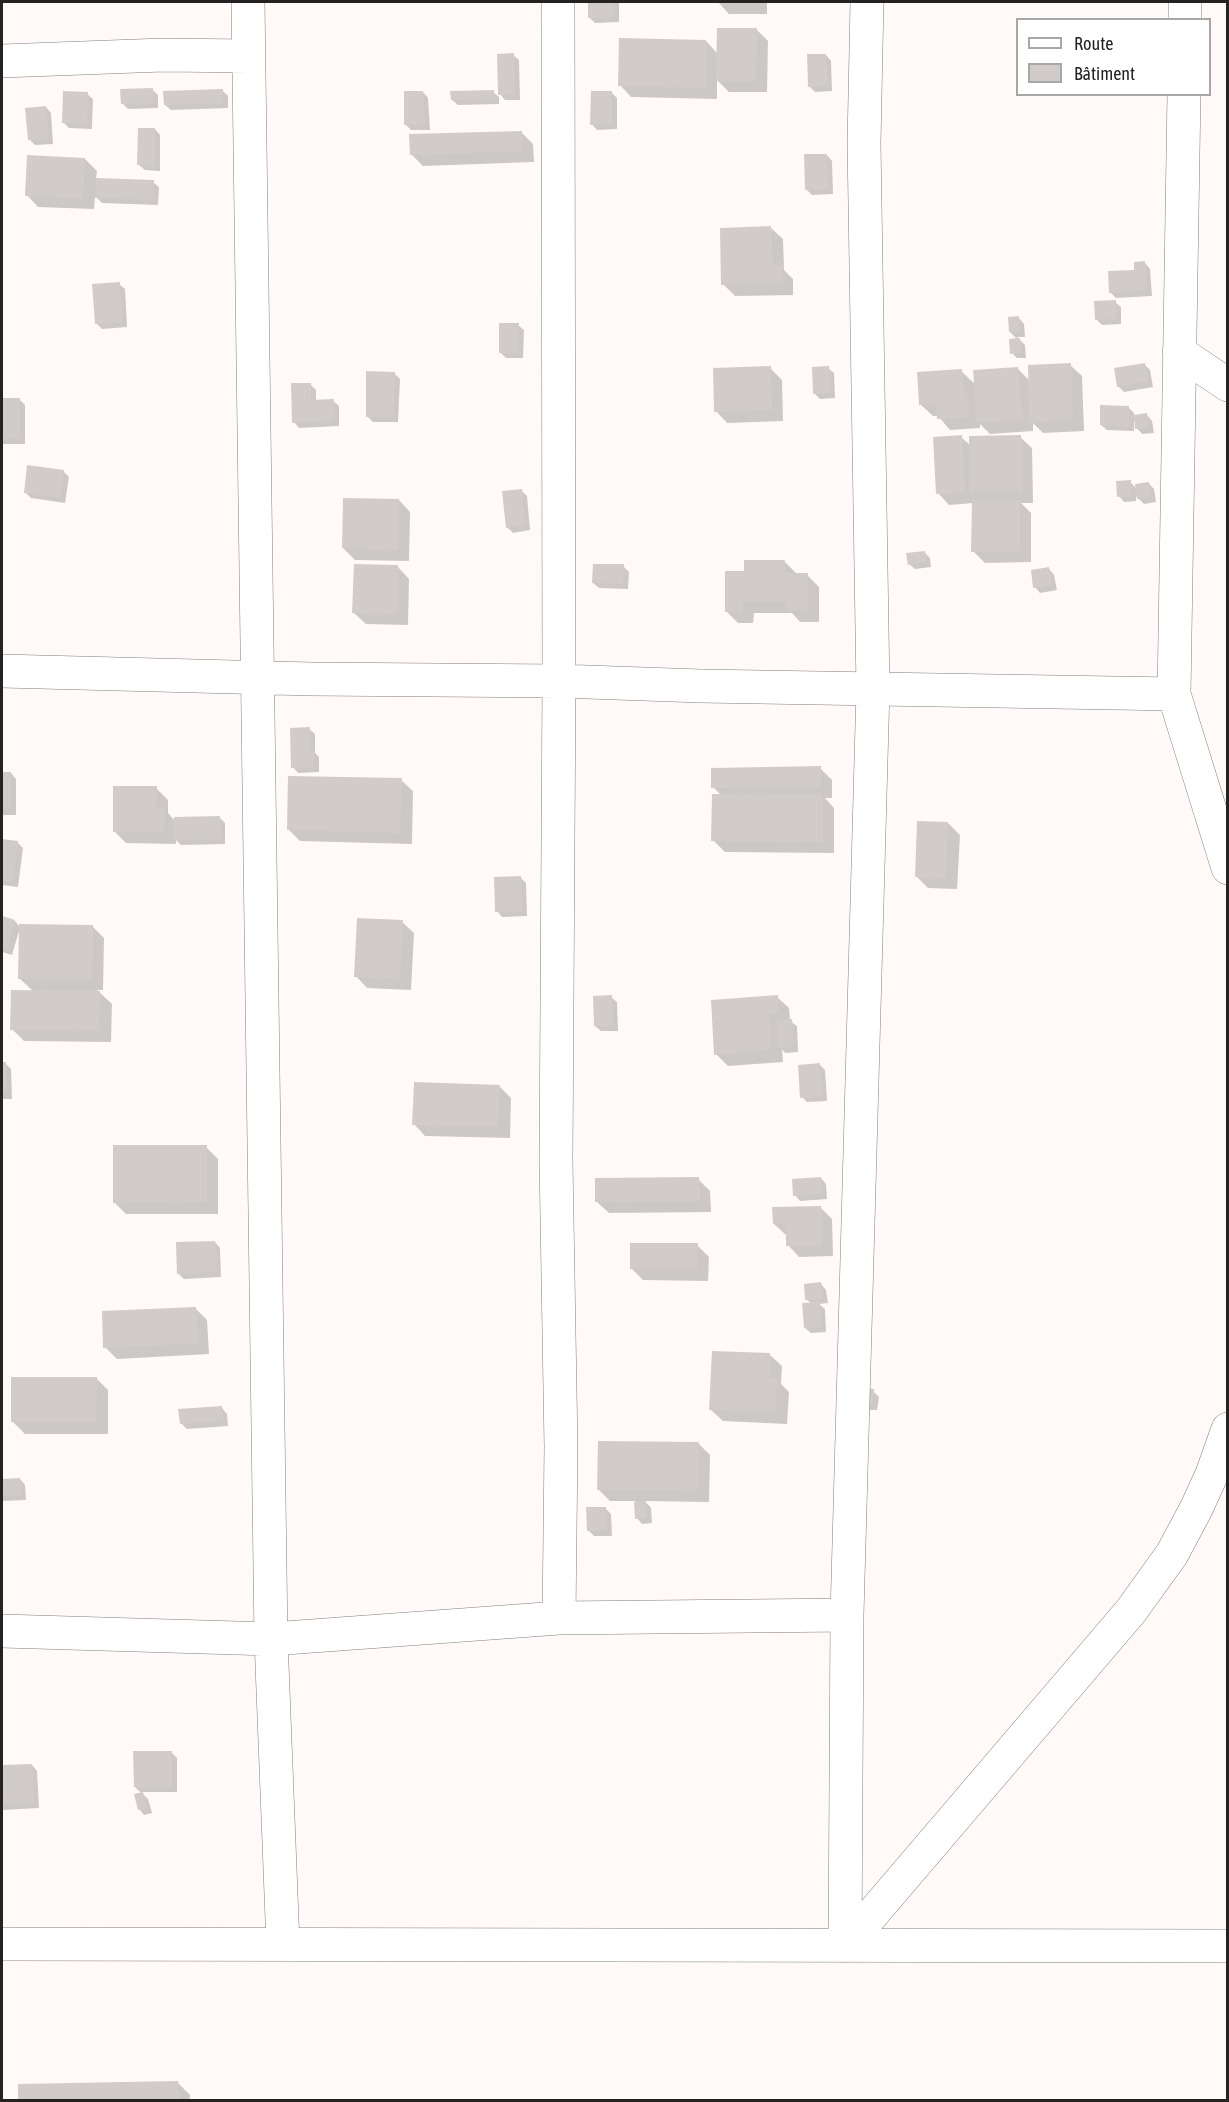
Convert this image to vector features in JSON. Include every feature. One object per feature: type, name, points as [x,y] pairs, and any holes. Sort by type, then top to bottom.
[{"type":"street","points":[[248,2],[271,1639],[283,1945]]},
{"type":"street","points":[[558,2],[559,681],[556,1161],[561,1447],[559,1618]]},
{"type":"street","points":[[845,1946],[847,1615],[873,689],[864,143],[867,2]]},
{"type":"street","points":[[1185,2],[1185,18]]},
{"type":"street","points":[[2,61],[163,55],[248,56]]},
{"type":"street","points":[[1184,96],[1174,694],[1227,868]]},
{"type":"street","points":[[1179,352],[1227,385]]},
{"type":"street","points":[[2,671],[257,678],[559,681],[701,686],[1174,694]]},
{"type":"street","points":[[845,1946],[1131,1611],[1172,1554],[1212,1474],[1227,1429]]},
{"type":"street","points":[[2,1631],[271,1639],[559,1618],[847,1615]]},
{"type":"street","points":[[2,1944],[1227,1946]]},
{"type":"building","points":[[588,2],[614,2],[614,17],[588,18]]},
{"type":"building","points":[[717,28],[757,28],[756,81],[716,81]]},
{"type":"building","points":[[619,38],[706,40],[706,88],[618,86]]},
{"type":"building","points":[[514,53],[515,95],[498,95],[497,54]]},
{"type":"building","points":[[807,54],[826,54],[828,86],[808,87]]},
{"type":"building","points":[[153,88],[153,103],[121,104],[120,89]]},
{"type":"building","points":[[223,89],[223,103],[164,105],[163,91]]},
{"type":"building","points":[[494,90],[494,99],[451,100],[450,91]]},
{"type":"building","points":[[63,91],[88,92],[87,124],[62,123]]},
{"type":"building","points":[[404,91],[423,91],[425,125],[404,125]]},
{"type":"building","points":[[591,91],[612,91],[612,124],[590,125]]},
{"type":"building","points":[[46,106],[49,139],[28,140],[25,108]]},
{"type":"building","points":[[138,128],[155,128],[155,166],[137,165]]},
{"type":"building","points":[[522,131],[522,151],[410,155],[409,134]]},
{"type":"building","points":[[804,154],[827,154],[828,189],[805,190]]},
{"type":"building","points":[[27,155],[85,158],[83,198],[25,196]]},
{"type":"building","points":[[96,178],[154,180],[153,200],[95,198]]},
{"type":"building","points":[[771,226],[773,266],[782,266],[782,283],[721,285],[720,228]]},
{"type":"building","points":[[1145,261],[1147,290],[1109,293],[1108,271],[1134,270],[1134,262]]},
{"type":"building","points":[[120,282],[122,322],[95,324],[92,284]]},
{"type":"building","points":[[1116,300],[1116,319],[1095,320],[1094,301]]},
{"type":"building","points":[[1019,316],[1020,331],[1009,332],[1008,317]]},
{"type":"building","points":[[499,323],[519,323],[518,353],[499,353]]},
{"type":"building","points":[[1020,338],[1021,353],[1010,354],[1009,339]]},
{"type":"building","points":[[1071,363],[1073,420],[1029,422],[1028,365]]},
{"type":"building","points":[[1145,363],[1148,381],[1117,387],[1114,368]]},
{"type":"building","points":[[771,366],[772,410],[714,412],[713,368]]},
{"type":"building","points":[[829,366],[830,393],[813,394],[812,367]]},
{"type":"building","points":[[1018,367],[1022,419],[977,423],[973,370]]},
{"type":"building","points":[[962,369],[969,417],[937,419],[936,404],[919,405],[917,372]]},
{"type":"building","points":[[366,371],[395,372],[393,417],[366,417]]},
{"type":"building","points":[[291,383],[311,383],[311,400],[334,399],[334,421],[292,423]]},
{"type":"building","points":[[2,398],[20,398],[20,439],[2,439]]},
{"type":"building","points":[[1100,405],[1129,406],[1129,426],[1100,425]]},
{"type":"building","points":[[1147,413],[1149,427],[1135,429],[1134,415]]},
{"type":"building","points":[[962,435],[965,492],[936,494],[933,437]]},
{"type":"building","points":[[1021,435],[1022,491],[970,492],[969,436]]},
{"type":"building","points":[[27,465],[64,470],[60,498],[24,493]]},
{"type":"building","points":[[1131,480],[1131,496],[1117,497],[1116,481]]},
{"type":"building","points":[[1149,482],[1151,497],[1137,499],[1135,484]]},
{"type":"building","points":[[522,489],[525,525],[506,528],[502,491]]},
{"type":"building","points":[[343,498],[399,499],[398,550],[342,548]]},
{"type":"building","points":[[972,499],[1020,500],[1020,551],[971,552]]},
{"type":"building","points":[[925,551],[927,562],[908,565],[906,553]]},
{"type":"building","points":[[744,560],[785,560],[785,573],[808,573],[808,611],[787,610],[787,602],[743,602],[742,612],[725,612],[725,571],[744,571]]},
{"type":"building","points":[[354,564],[398,565],[397,614],[352,613]]},
{"type":"building","points":[[593,564],[624,564],[623,584],[592,583]]},
{"type":"building","points":[[1049,567],[1052,585],[1033,588],[1031,570]]},
{"type":"building","points":[[310,727],[310,750],[314,750],[314,767],[291,768],[290,728]]},
{"type":"building","points":[[821,766],[821,787],[711,788],[711,768]]},
{"type":"building","points":[[2,772],[11,772],[11,810],[2,810]]},
{"type":"building","points":[[288,776],[402,778],[400,833],[287,830]]},
{"type":"building","points":[[113,786],[157,786],[156,808],[165,808],[164,832],[113,832]]},
{"type":"building","points":[[712,794],[823,795],[823,842],[711,841]]},
{"type":"building","points":[[220,816],[221,839],[174,840],[174,817]]},
{"type":"building","points":[[917,821],[948,822],[946,878],[915,877]]},
{"type":"building","points":[[2,839],[18,841],[13,882],[2,881]]},
{"type":"building","points":[[521,876],[522,911],[495,912],[494,877]]},
{"type":"building","points":[[2,916],[15,920],[7,951],[2,949]]},
{"type":"building","points":[[357,918],[403,920],[400,979],[354,977]]},
{"type":"building","points":[[19,924],[93,925],[92,979],[18,979]]},
{"type":"building","points":[[11,990],[100,991],[99,1031],[10,1030]]},
{"type":"building","points":[[612,995],[613,1026],[594,1026],[593,996]]},
{"type":"building","points":[[778,995],[779,1013],[769,1014],[771,1050],[714,1055],[711,1000]]},
{"type":"building","points":[[792,1019],[794,1047],[778,1048],[777,1020]]},
{"type":"building","points":[[2,1062],[6,1062],[7,1093],[2,1094]]},
{"type":"building","points":[[820,1063],[822,1096],[800,1098],[798,1065]]},
{"type":"building","points":[[414,1082],[500,1085],[498,1127],[412,1125]]},
{"type":"building","points":[[113,1145],[207,1145],[207,1202],[113,1203]]},
{"type":"building","points":[[699,1177],[700,1201],[595,1202],[595,1178]]},
{"type":"building","points":[[821,1177],[822,1194],[793,1196],[792,1179]]},
{"type":"building","points":[[821,1206],[822,1245],[786,1246],[786,1224],[773,1224],[772,1207]]},
{"type":"building","points":[[215,1241],[217,1272],[177,1274],[176,1242]]},
{"type":"building","points":[[630,1243],[698,1243],[697,1269],[630,1269]]},
{"type":"building","points":[[821,1282],[823,1298],[805,1300],[804,1284]]},
{"type":"building","points":[[820,1302],[821,1327],[804,1328],[802,1303]]},
{"type":"building","points":[[196,1307],[198,1343],[103,1348],[102,1311]]},
{"type":"building","points":[[712,1351],[770,1353],[770,1378],[777,1378],[776,1413],[709,1410]]},
{"type":"building","points":[[11,1377],[97,1377],[96,1423],[11,1422]]},
{"type":"building","points":[[865,1388],[874,1389],[872,1406],[863,1404]]},
{"type":"building","points":[[222,1406],[223,1421],[180,1424],[178,1409]]},
{"type":"building","points":[[598,1441],[699,1442],[698,1491],[597,1490]]},
{"type":"building","points":[[20,1478],[21,1495],[2,1496],[2,1479]]},
{"type":"building","points":[[646,1501],[647,1518],[635,1519],[634,1502]]},
{"type":"building","points":[[586,1507],[606,1507],[607,1530],[587,1531]]},
{"type":"building","points":[[133,1751],[172,1751],[172,1787],[134,1787]]},
{"type":"building","points":[[32,1764],[34,1803],[2,1804],[2,1765]]},
{"type":"building","points":[[143,1792],[147,1808],[138,1810],[134,1794]]},
{"type":"building","points":[[178,2081],[179,2100],[18,2100],[18,2084]]}]
